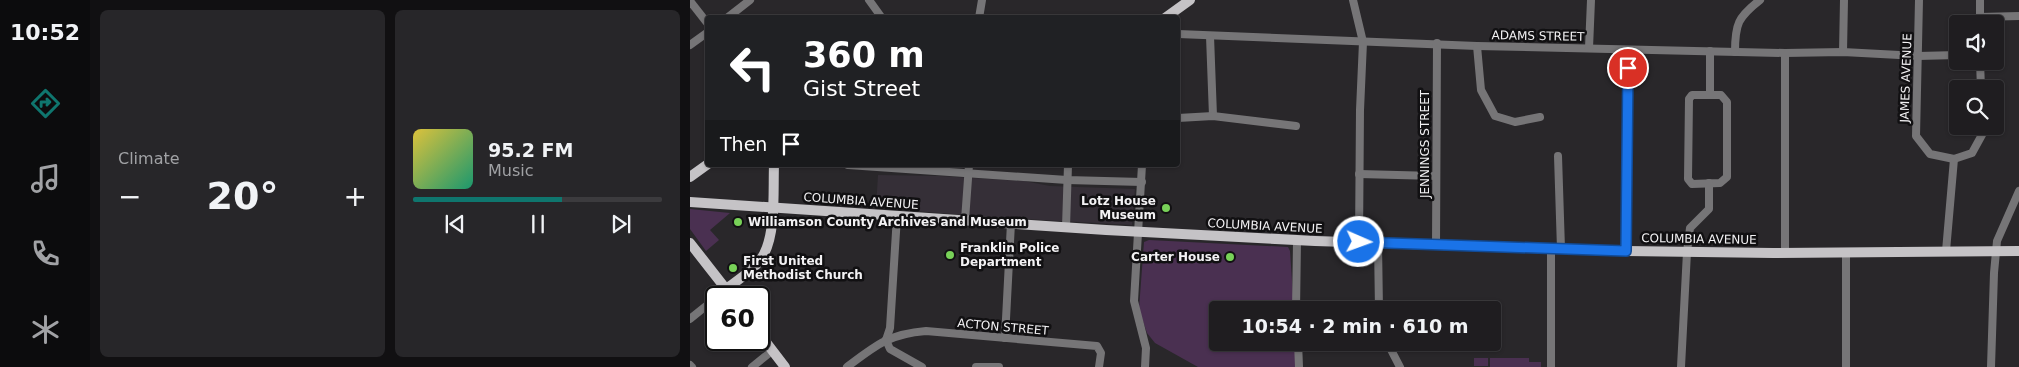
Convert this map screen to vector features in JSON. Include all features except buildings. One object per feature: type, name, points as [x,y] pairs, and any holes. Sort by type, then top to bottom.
[{"type":"main road","points":[[1169,15],[1190,0]]},
{"type":"main road","points":[[690,177],[705,166]]},
{"type":"main road","points":[[736,286],[764,254],[771,226],[774,167]]},
{"type":"main road","name":"COLUMBIA AVENUE","points":[[690,202],[1297,241],[1687,252],[2019,251]]},
{"type":"main road","points":[[691,246],[724,286]]},
{"type":"main road","points":[[770,348],[785,367]]},
{"type":"street","points":[[731,15],[750,0]]},
{"type":"street","points":[[869,0],[879,15]]},
{"type":"street","points":[[980,15],[982,0]]},
{"type":"street","points":[[1353,0],[1364,42],[1359,174],[1359,242]]},
{"type":"street","points":[[1589,48],[1590,0]]},
{"type":"street","points":[[1735,52],[1735,31],[1741,18],[1744,12],[1760,0]]},
{"type":"street","points":[[1843,52],[1844,0]]},
{"type":"street","name":"JAMES AVENUE","points":[[1919,0],[1916,136],[1930,154],[1954,159]]},
{"type":"street","points":[[1980,0],[1980,15]]},
{"type":"street","points":[[690,1],[705,20]]},
{"type":"street","points":[[2004,18],[2019,16]]},
{"type":"street","points":[[690,46],[705,34]]},
{"type":"street","name":"ADAMS STREET","points":[[1180,34],[1477,46],[1949,55]]},
{"type":"street","points":[[1210,36],[1213,116]]},
{"type":"street","name":"JENNINGS STREET","points":[[1436,245],[1437,44]]},
{"type":"street","points":[[1477,46],[1482,90],[1495,116],[1514,122],[1540,117]]},
{"type":"street","points":[[1626,251],[1628,50]]},
{"type":"street","points":[[1710,51],[1710,95]]},
{"type":"street","points":[[1785,53],[1785,253]]},
{"type":"street","points":[[1692,95],[1710,95],[1722,95],[1728,102],[1727,177],[1720,183],[1692,184],[1688,179],[1689,99],[1692,95]]},
{"type":"street","points":[[1180,118],[1213,116],[1296,126]]},
{"type":"street","points":[[1946,251],[1954,159],[1972,153],[1982,135]]},
{"type":"street","points":[[1551,367],[1558,156]]},
{"type":"street","points":[[884,167],[1068,180],[1142,182]]},
{"type":"street","points":[[965,220],[969,167]]},
{"type":"street","points":[[1066,227],[1068,167]]},
{"type":"street","points":[[1142,167],[1134,301],[1146,348],[1146,367]]},
{"type":"street","points":[[1359,174],[1436,176]]},
{"type":"street","points":[[1681,367],[1690,228],[1709,209],[1709,183]]},
{"type":"street","points":[[1991,367],[1997,241],[2019,191]]},
{"type":"street","points":[[897,216],[890,328],[886,340],[890,349],[922,367]]},
{"type":"street","points":[[1005,338],[1011,223]]},
{"type":"street","points":[[1296,301],[1297,241]]},
{"type":"street","points":[[1378,243],[1379,301]]},
{"type":"street","points":[[1846,252],[1846,367]]},
{"type":"street","points":[[690,319],[705,307]]},
{"type":"street","name":"ACTON STREET","points":[[847,367],[886,340],[898,335],[926,331],[1097,346],[1101,353],[1099,367]]},
{"type":"street","points":[[752,367],[772,351]]},
{"type":"street","points":[[1298,351],[1299,367]]},
{"type":"street","points":[[1392,351],[1400,367]]},
{"type":"street","points":[[976,367],[999,367]]},
{"type":"shaded area","points":[[878,175],[939,176],[1024,181],[1050,186],[1135,189],[1132,225],[876,208]]},
{"type":"shaded area","points":[[690,209],[730,213],[710,230],[719,240],[706,251],[690,229]]},
{"type":"shaded area","points":[[1149,240],[1288,247],[1290,251],[1293,301],[1209,301],[1209,351],[1297,351],[1298,367],[1198,367],[1155,343],[1147,333],[1139,309],[1144,242]]},
{"type":"shaded area","points":[[1474,358],[1488,358],[1488,366],[1474,366]]},
{"type":"shaded area","points":[[1490,358],[1529,358],[1529,362],[1541,362],[1541,367],[1490,367]]},
{"type":"place","name":"Lotz House Museum","points":[[1166,208]]},
{"type":"place","name":"Williamson County Archives and Museum","points":[[738,222]]},
{"type":"place","name":"Franklin Police Department","points":[[950,255]]},
{"type":"place","name":"Carter House","points":[[1230,257]]},
{"type":"place","name":"First United Methodist Church","points":[[733,268]]},
{"type":"route","points":[[1359,242],[1626,251],[1628,68]]}]
